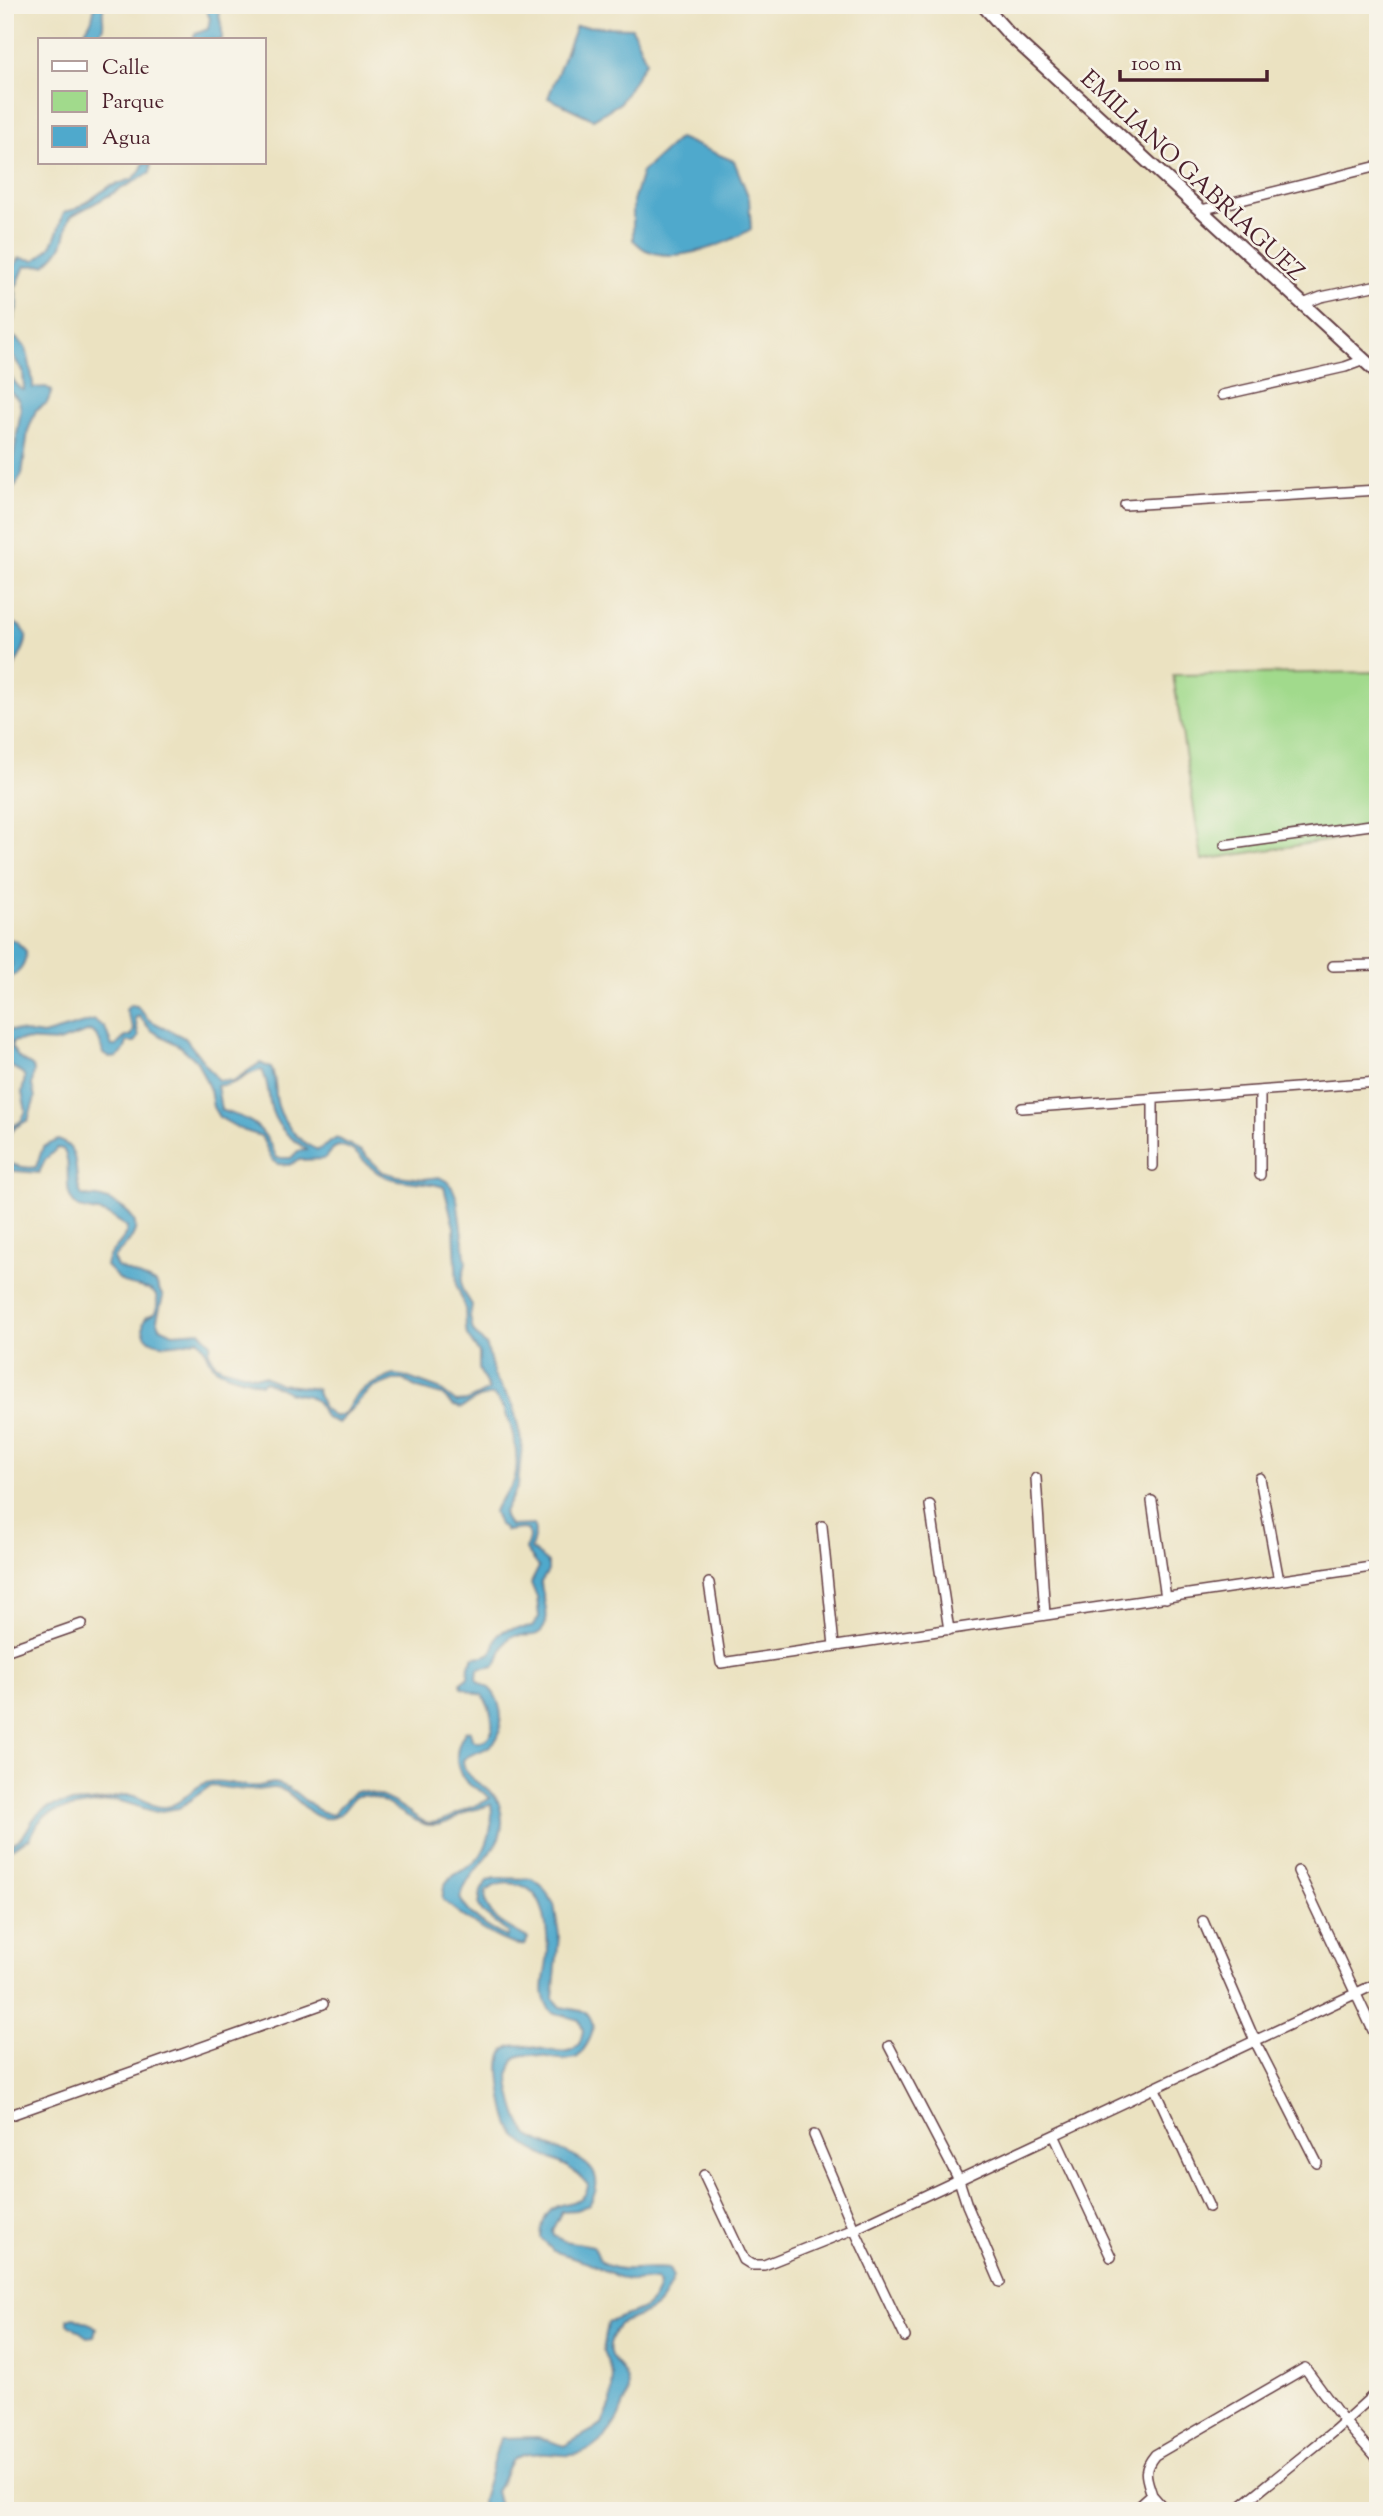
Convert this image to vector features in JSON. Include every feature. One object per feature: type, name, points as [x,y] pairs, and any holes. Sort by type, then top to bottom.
[{"type":"main road","name":"EMILIANO GABRIAGUEZ","points":[[983,5],[1009,34],[1378,373]]},
{"type":"street","points":[[1201,210],[1378,166]]},
{"type":"street","points":[[1303,304],[1321,297],[1378,285]]},
{"type":"street","points":[[1222,395],[1345,367],[1364,360]]},
{"type":"street","points":[[1125,505],[1378,490]]},
{"type":"street","points":[[1225,845],[1378,824]]},
{"type":"street","points":[[1333,966],[1378,965]]},
{"type":"street","points":[[1022,1108],[1378,1082]]},
{"type":"street","points":[[1260,1091],[1260,1175]]},
{"type":"street","points":[[1153,1099],[1153,1166]]},
{"type":"street","points":[[1037,1478],[1045,1615]]},
{"type":"street","points":[[1260,1478],[1279,1581]]},
{"type":"street","points":[[1152,1501],[1166,1598]]},
{"type":"street","points":[[930,1504],[949,1630]]},
{"type":"street","points":[[822,1526],[834,1647]]},
{"type":"street","points":[[709,1583],[721,1663],[1378,1566]]},
{"type":"street","points":[[5,1651],[82,1624]]},
{"type":"street","points":[[1298,1871],[1378,2041]]},
{"type":"street","points":[[1203,1921],[1255,2041],[1317,2162]]},
{"type":"street","points":[[704,2175],[744,2260],[752,2265],[764,2265],[855,2229],[1378,1983]]},
{"type":"street","points":[[5,2117],[323,2004]]},
{"type":"street","points":[[889,2046],[958,2180],[1000,2282]]},
{"type":"street","points":[[1155,2089],[1209,2207]]},
{"type":"street","points":[[814,2136],[905,2337]]},
{"type":"street","points":[[1054,2136],[1111,2257]]},
{"type":"street","points":[[1166,2511],[1152,2495],[1145,2474],[1147,2465],[1155,2455],[1305,2368],[1344,2421],[1378,2460]]},
{"type":"street","points":[[1236,2511],[1378,2391]]},
{"type":"street","points":[[1134,2511],[1152,2495]]},
{"type":"green space","points":[[1378,672],[1378,833],[1202,860],[1173,675]]},
{"type":"water","points":[[95,5],[104,5],[99,38],[86,38],[85,31],[92,19]]},
{"type":"water","points":[[203,5],[217,5],[222,38],[194,38],[195,34],[208,29],[210,18]]},
{"type":"water","points":[[576,26],[632,28],[646,61],[620,103],[593,119],[548,98]]},
{"type":"water","points":[[679,138],[734,161],[749,198],[751,229],[700,251],[658,254],[644,249],[633,240],[633,201],[642,172]]},
{"type":"water","points":[[144,164],[151,164],[150,173],[71,216],[63,243],[54,257],[45,265],[25,266],[15,289],[18,304],[10,332],[26,349],[33,388],[46,387],[52,391],[47,403],[36,410],[28,431],[22,475],[5,502],[5,480],[12,466],[21,410],[19,400],[5,386],[5,369],[20,389],[24,390],[23,371],[5,345],[5,324],[9,311],[6,281],[10,270],[20,258],[35,260],[48,250],[55,239],[64,212],[76,209],[109,187],[132,179]]},
{"type":"water","points":[[5,619],[24,631],[26,640],[5,686]]},
{"type":"water","points":[[5,938],[16,941],[26,951],[21,968],[7,978],[5,970],[12,965]]},
{"type":"water","points":[[130,1005],[137,1006],[149,1020],[185,1038],[218,1080],[233,1081],[260,1063],[271,1068],[278,1105],[285,1121],[296,1136],[310,1146],[318,1150],[337,1138],[361,1151],[383,1172],[424,1179],[439,1177],[448,1182],[457,1199],[466,1263],[462,1289],[472,1305],[470,1317],[473,1331],[487,1347],[494,1376],[513,1405],[522,1444],[518,1486],[504,1517],[509,1526],[534,1525],[531,1549],[548,1563],[548,1571],[541,1582],[547,1617],[546,1624],[537,1634],[508,1639],[495,1666],[478,1669],[477,1680],[491,1690],[499,1703],[500,1728],[494,1742],[463,1760],[468,1774],[491,1792],[499,1804],[501,1832],[490,1853],[473,1873],[460,1898],[480,1922],[507,1937],[508,1933],[482,1912],[479,1905],[481,1891],[487,1881],[495,1878],[533,1879],[542,1886],[554,1904],[559,1935],[553,1998],[561,2007],[586,2012],[592,2023],[589,2041],[578,2057],[562,2059],[525,2055],[517,2057],[509,2073],[515,2110],[526,2132],[580,2160],[590,2167],[596,2177],[596,2189],[589,2205],[562,2211],[552,2230],[553,2236],[564,2241],[593,2246],[600,2259],[615,2268],[669,2269],[673,2277],[659,2304],[647,2313],[619,2324],[612,2337],[610,2354],[626,2377],[628,2390],[627,2398],[611,2430],[600,2442],[579,2454],[534,2454],[513,2459],[496,2491],[501,2511],[483,2511],[482,2499],[500,2438],[538,2437],[564,2446],[602,2425],[611,2404],[613,2375],[603,2351],[608,2323],[646,2307],[656,2295],[659,2284],[656,2279],[635,2281],[618,2278],[588,2262],[553,2251],[541,2238],[543,2222],[549,2213],[556,2207],[580,2199],[588,2185],[568,2167],[526,2145],[513,2132],[502,2090],[502,2055],[509,2047],[519,2045],[557,2052],[569,2051],[579,2044],[583,2030],[579,2020],[552,2012],[544,1998],[547,1930],[539,1900],[533,1893],[526,1887],[508,1883],[486,1891],[486,1900],[492,1914],[528,1938],[525,1945],[516,1945],[494,1936],[443,1900],[443,1891],[448,1880],[476,1861],[484,1849],[491,1827],[491,1804],[442,1824],[431,1825],[412,1819],[374,1797],[355,1797],[338,1815],[324,1818],[312,1813],[281,1789],[248,1790],[210,1786],[179,1808],[156,1812],[117,1800],[59,1810],[45,1816],[30,1838],[5,1852],[5,1847],[24,1834],[36,1816],[49,1808],[126,1795],[165,1807],[176,1803],[200,1785],[212,1782],[252,1786],[274,1783],[282,1785],[317,1809],[334,1815],[355,1791],[382,1797],[427,1823],[449,1818],[490,1798],[470,1785],[458,1767],[457,1753],[465,1732],[470,1731],[472,1739],[477,1742],[489,1736],[492,1730],[489,1708],[482,1695],[462,1688],[461,1683],[468,1677],[469,1665],[474,1657],[490,1653],[496,1639],[504,1631],[532,1627],[539,1617],[537,1598],[531,1583],[539,1567],[526,1550],[528,1530],[506,1531],[499,1525],[494,1512],[512,1485],[517,1464],[510,1425],[493,1395],[479,1398],[461,1408],[454,1406],[442,1395],[403,1380],[393,1380],[370,1389],[338,1423],[326,1418],[316,1401],[308,1396],[290,1393],[265,1381],[261,1384],[216,1368],[198,1339],[167,1344],[151,1341],[143,1326],[145,1319],[156,1312],[156,1296],[148,1289],[123,1282],[106,1266],[127,1228],[110,1216],[82,1209],[72,1201],[63,1149],[57,1148],[45,1160],[39,1173],[5,1170],[5,1160],[20,1167],[36,1167],[43,1147],[58,1140],[66,1144],[74,1156],[82,1196],[111,1201],[124,1209],[134,1220],[134,1233],[113,1259],[117,1267],[156,1283],[163,1297],[157,1319],[160,1327],[173,1333],[200,1331],[211,1343],[209,1352],[215,1363],[221,1367],[264,1376],[280,1384],[316,1389],[323,1408],[335,1417],[345,1413],[364,1388],[393,1375],[439,1389],[456,1402],[467,1401],[489,1390],[479,1369],[479,1353],[467,1335],[465,1307],[457,1286],[454,1227],[444,1187],[387,1177],[375,1171],[356,1153],[340,1146],[324,1159],[299,1160],[289,1165],[278,1164],[273,1161],[261,1136],[242,1130],[219,1117],[197,1061],[181,1047],[151,1030],[139,1016],[135,1018],[139,1037],[135,1042],[127,1042],[124,1051],[115,1058],[103,1054],[98,1037],[90,1031],[58,1042],[12,1042],[12,1048],[19,1058],[34,1070],[32,1085],[35,1098],[28,1120],[16,1127],[5,1139],[5,1131],[21,1121],[26,1111],[22,1093],[25,1077],[5,1058],[5,1029],[43,1035],[94,1020],[105,1028],[112,1046],[116,1046],[126,1036],[131,1036],[134,1030],[126,1010]],"holes":[[[262,1070],[275,1118],[288,1135],[307,1150],[298,1151],[291,1158],[277,1158],[258,1127],[244,1118],[221,1110],[217,1085],[230,1084]]]},
{"type":"water","points":[[74,2317],[93,2325],[96,2328],[94,2336],[87,2337],[68,2323],[68,2319]]}]
